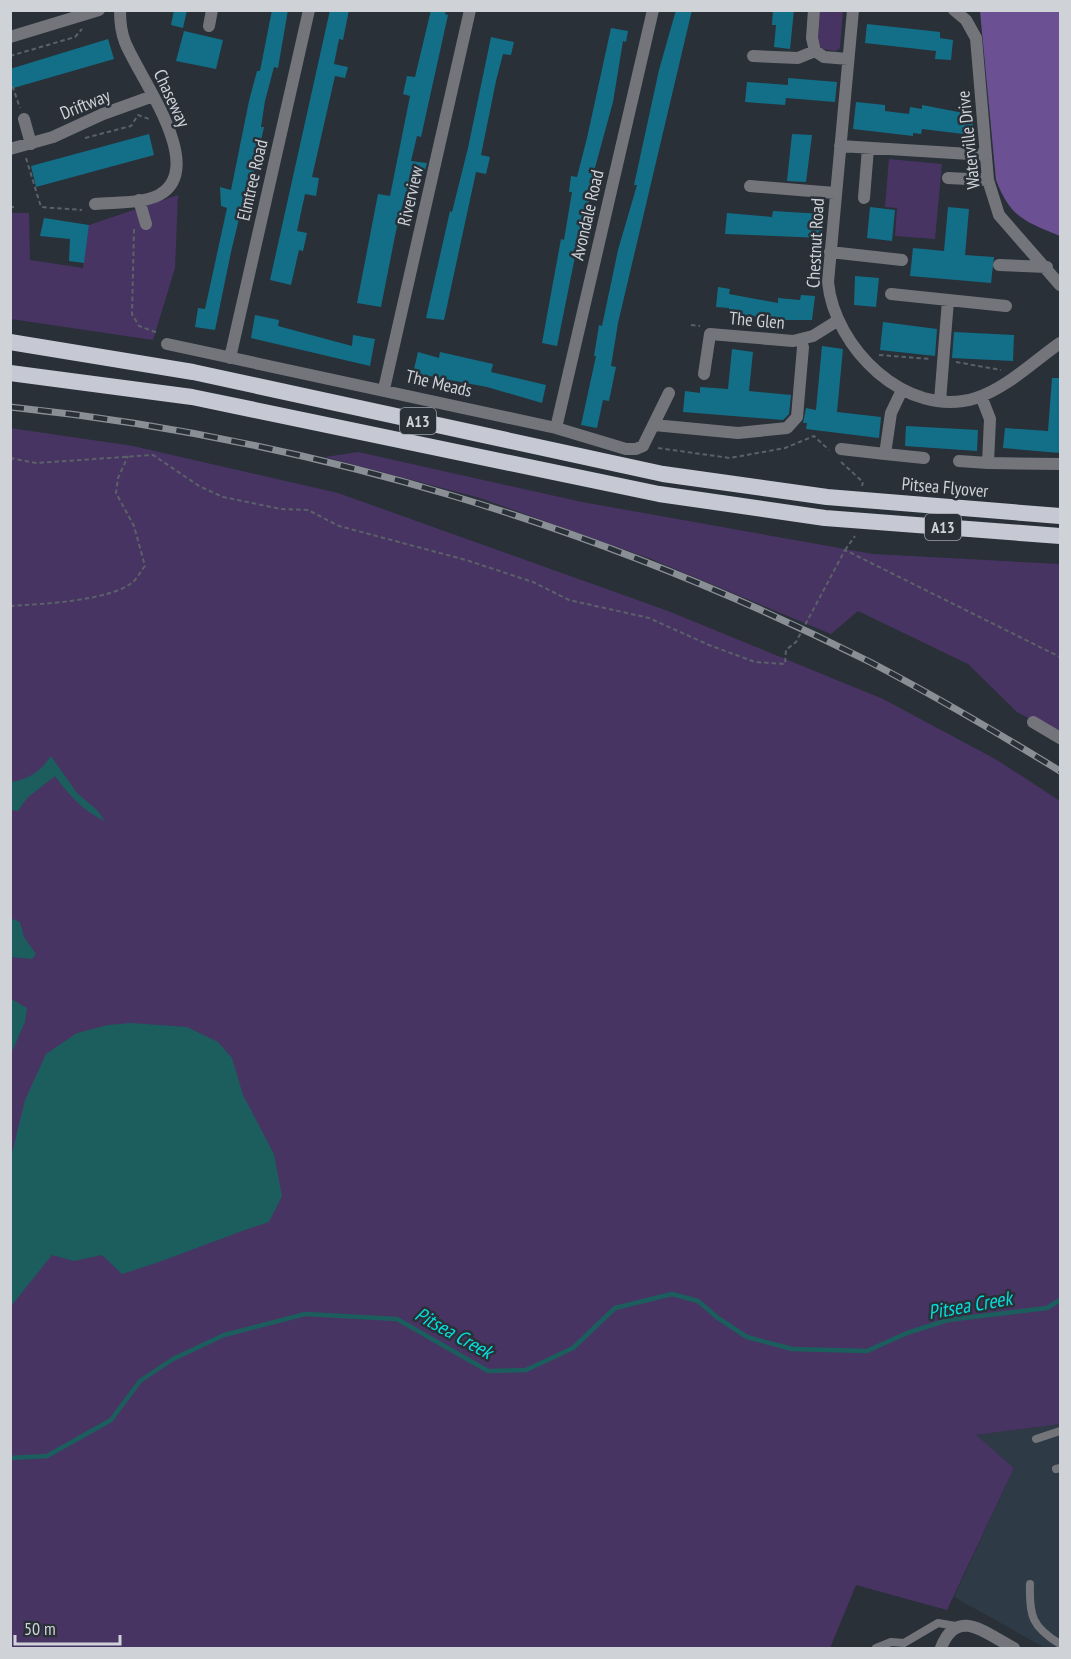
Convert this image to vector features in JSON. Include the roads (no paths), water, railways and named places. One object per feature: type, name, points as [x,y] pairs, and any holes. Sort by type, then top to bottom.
[{"type":"highway","name":"Pitsea Flyover","points":[[10,342],[193,372],[663,474],[827,496],[1060,516]]},
{"type":"highway","name":"A13","points":[[10,373],[192,397],[659,494],[825,518],[1060,536]]},
{"type":"street","points":[[10,37],[99,10]]},
{"type":"street","name":"Chaseway","points":[[120,10],[120,25],[125,43],[170,132],[177,158],[177,171],[172,184],[158,196],[139,200]]},
{"type":"street","points":[[209,26],[212,10]]},
{"type":"street","name":"Elmtree Road","points":[[230,358],[309,10]]},
{"type":"street","name":"Riverview","points":[[384,389],[470,10]]},
{"type":"street","name":"Avondale Road","points":[[556,428],[653,10]]},
{"type":"street","points":[[814,10],[812,38],[815,51],[824,57],[848,59]]},
{"type":"street","name":"Chestnut Road","points":[[853,10],[830,252],[829,293],[837,321],[860,352],[890,382],[902,390],[940,401],[966,400],[981,396],[997,388],[1060,343]]},
{"type":"street","name":"Waterville Drive","points":[[954,10],[966,20],[975,38],[988,180],[999,215],[1047,267],[1060,285]]},
{"type":"street","points":[[753,56],[798,58],[815,51]]},
{"type":"street","name":"Driftway","points":[[10,149],[33,149],[153,96]]},
{"type":"street","points":[[24,119],[33,149]]},
{"type":"street","points":[[840,146],[986,155]]},
{"type":"street","points":[[864,198],[868,148]]},
{"type":"street","points":[[948,178],[988,180]]},
{"type":"street","points":[[750,186],[835,194]]},
{"type":"street","points":[[95,204],[139,200],[146,224]]},
{"type":"street","points":[[830,252],[902,260]]},
{"type":"street","points":[[999,265],[1047,267]]},
{"type":"street","points":[[891,294],[1006,306]]},
{"type":"street","points":[[940,401],[948,300]]},
{"type":"street","name":"The Glen","points":[[704,374],[710,334],[793,341],[813,336],[837,321]]},
{"type":"street","name":"The Meads","points":[[167,344],[384,389],[556,428],[626,449],[643,446],[654,425]]},
{"type":"street","points":[[669,393],[654,425],[738,433],[787,428],[797,417],[803,347]]},
{"type":"street","points":[[885,454],[891,413],[902,390]]},
{"type":"street","points":[[981,396],[990,419],[988,463]]},
{"type":"street","points":[[837,453],[924,458]]},
{"type":"street","points":[[959,461],[1060,464]]},
{"type":"street","points":[[1033,722],[1060,738]]},
{"type":"street","points":[[941,1648],[947,1634],[956,1626],[968,1625],[1014,1648]]},
{"type":"lane","points":[[1036,1439],[1060,1431]]},
{"type":"lane","points":[[1030,1584],[1030,1611],[1033,1620],[1044,1633],[1060,1644]]},
{"type":"lane","points":[[876,1648],[891,1642],[904,1643],[938,1623],[956,1626]]},
{"type":"waterway","name":"Pitsea Creek","points":[[10,1458],[47,1456],[111,1420],[140,1381],[173,1359],[224,1335],[305,1314],[397,1319],[488,1371],[526,1370],[573,1348],[615,1308],[672,1294],[698,1301],[718,1318],[747,1337],[792,1349],[867,1351],[907,1333],[948,1320],[1047,1308],[1060,1300]]},
{"type":"railway","points":[[10,407],[122,421],[233,441],[343,466],[452,496],[559,530],[665,570],[769,614],[870,662],[1060,771]]}]
